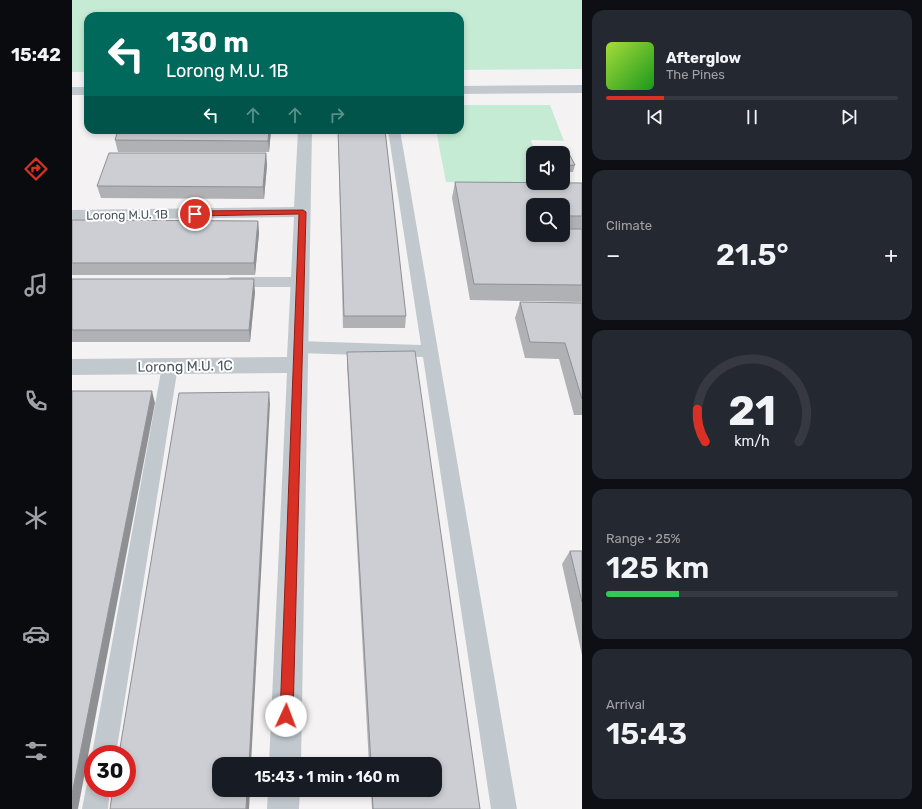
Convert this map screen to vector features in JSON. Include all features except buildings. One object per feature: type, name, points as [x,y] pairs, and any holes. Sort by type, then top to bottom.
[{"type":"street","points":[[464,90],[582,89]]},
{"type":"street","points":[[72,91],[84,91]]},
{"type":"street","points":[[285,757],[305,134]]},
{"type":"street","name":"Lorong M.U. 1B","points":[[72,215],[303,212]]},
{"type":"street","name":"Lorong M.U. 1C","points":[[72,367],[170,366],[298,356]]},
{"type":"street","points":[[283,809],[284,797]]},
{"type":"lane","points":[[395,134],[504,809]]},
{"type":"lane","points":[[214,282],[300,282]]},
{"type":"lane","points":[[298,356],[430,351]]},
{"type":"lane","points":[[106,745],[170,366]]},
{"type":"lane","points":[[95,809],[97,797]]},
{"type":"green space","points":[[72,0],[582,0],[582,69],[464,70],[464,12],[84,12],[84,72],[72,72]]},
{"type":"green space","points":[[464,105],[550,105],[564,141],[531,140],[533,146],[526,146],[526,183],[446,182],[437,134],[464,134]]},
{"type":"route","points":[[195,214],[303,212],[286,716]]}]
